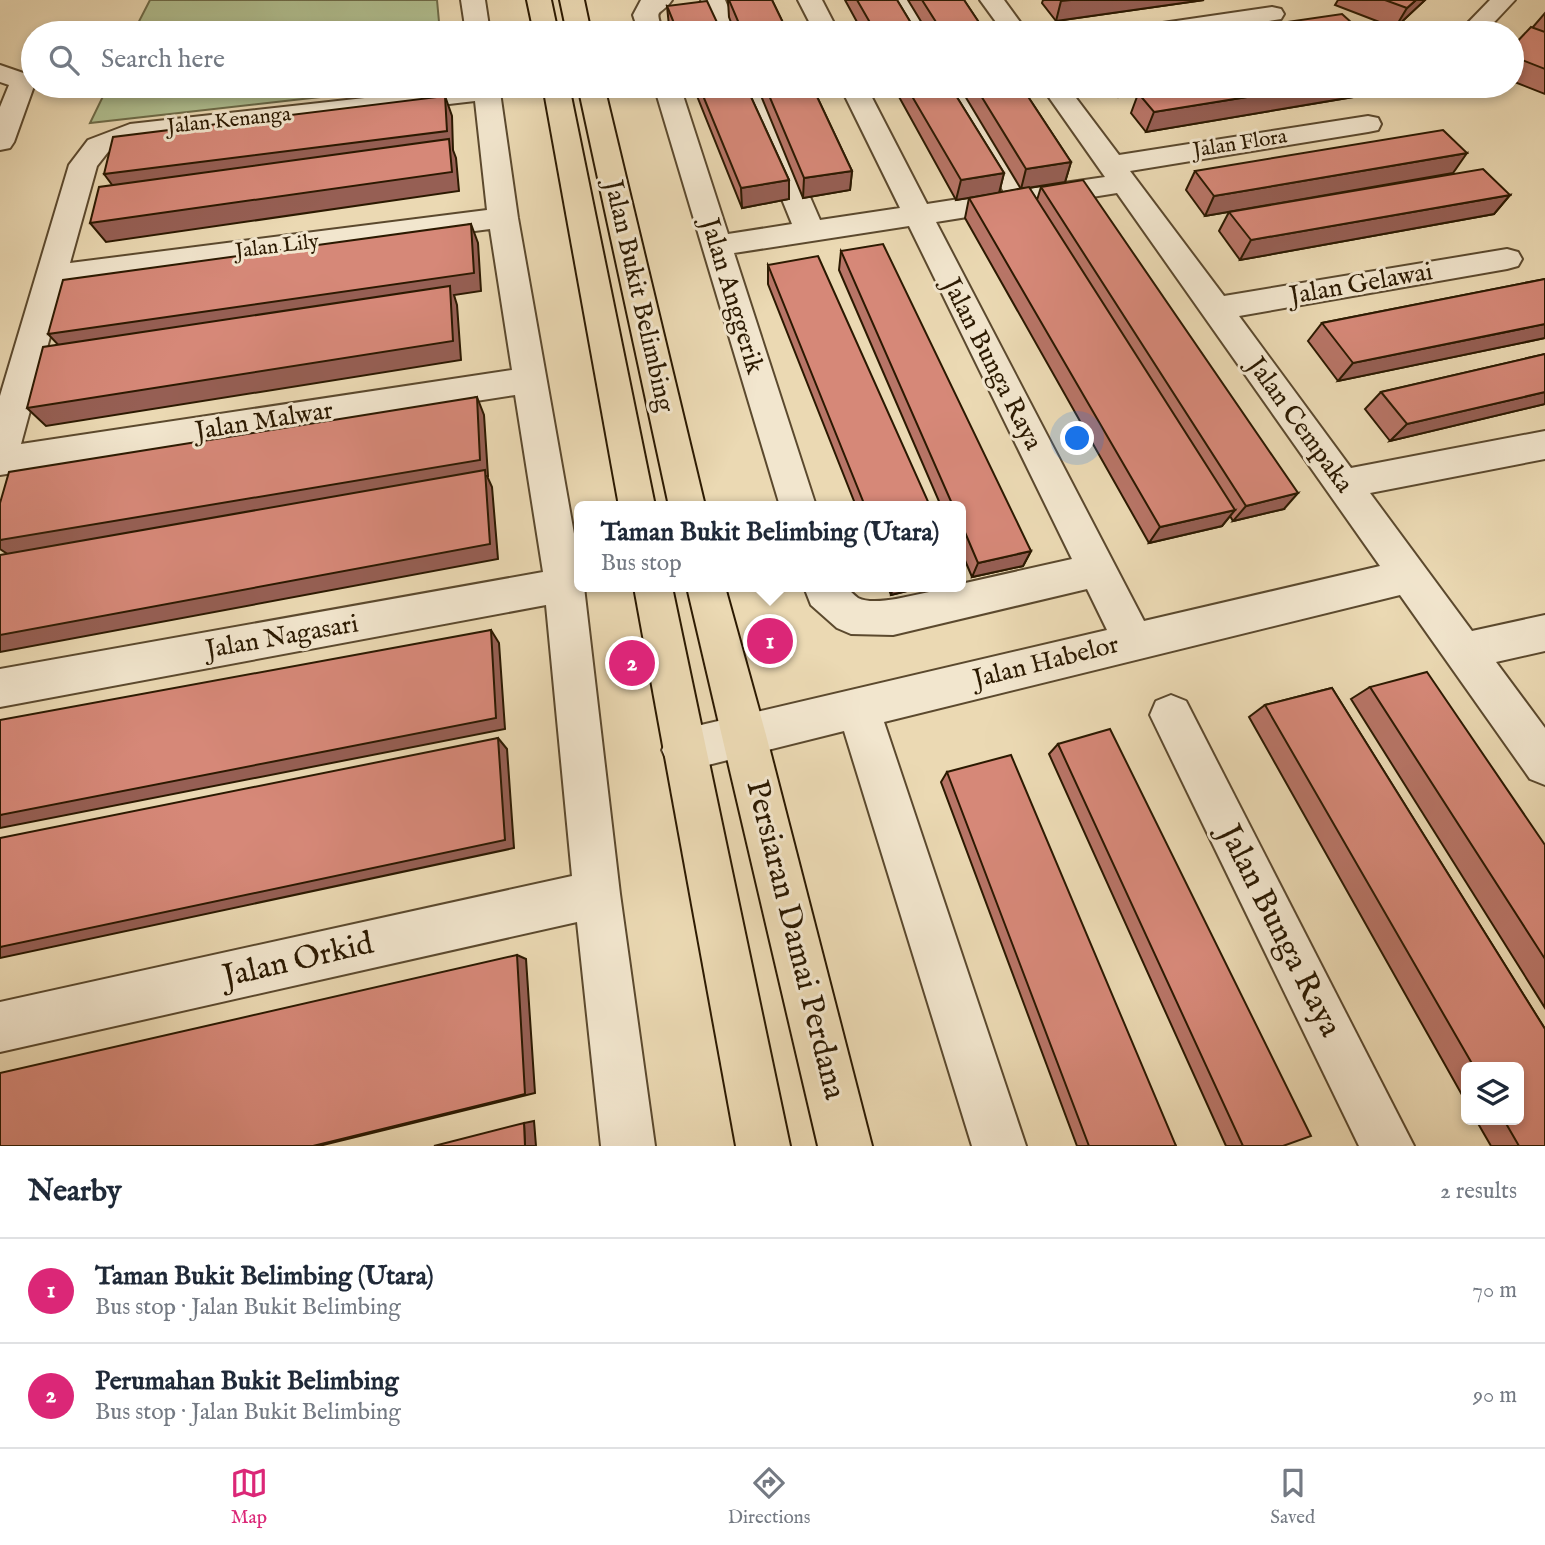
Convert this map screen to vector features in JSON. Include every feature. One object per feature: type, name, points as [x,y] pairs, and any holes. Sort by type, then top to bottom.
[{"type":"main road","points":[[539,0],[543,21]]},
{"type":"main road","points":[[572,0],[576,21]]},
{"type":"main road","name":"Jalan Bukit Belimbing","points":[[558,98],[636,501]]},
{"type":"main road","name":"Jalan Bukit Belimbing","points":[[594,98],[686,501]]},
{"type":"main road","points":[[654,592],[763,1146]]},
{"type":"main road","points":[[707,592],[745,735]]},
{"type":"main road","name":"Persiaran Damai Perdana","points":[[745,735],[845,1146]]},
{"type":"street","points":[[473,0],[476,21]]},
{"type":"street","points":[[713,0],[722,21]]},
{"type":"street","points":[[810,0],[821,21]]},
{"type":"street","points":[[900,0],[913,21]]},
{"type":"street","points":[[992,0],[1007,21]]},
{"type":"street","points":[[1482,21],[1503,0]]},
{"type":"street","points":[[647,21],[645,15],[654,2]]},
{"type":"street","points":[[1224,21],[1272,14]]},
{"type":"street","points":[[0,73],[21,80]]},
{"type":"street","points":[[0,142],[21,86]]},
{"type":"street","name":"Jalan Kenanga","points":[[51,276],[87,198],[83,165],[97,146],[130,132],[412,98]]},
{"type":"street","points":[[488,98],[503,218],[564,585],[597,894],[628,1146]]},
{"type":"street","name":"Jalan Anggerik","points":[[671,98],[796,501]]},
{"type":"street","points":[[754,98],[810,232]]},
{"type":"street","name":"Jalan Bunga Raya","points":[[859,98],[1133,641]]},
{"type":"street","points":[[959,98],[1021,199]]},
{"type":"street","name":"Jalan Cempaka","points":[[1063,98],[1545,764]]},
{"type":"street","name":"Jalan Flora","points":[[716,246],[1021,199],[1118,174],[1368,124]]},
{"type":"street","name":"Jalan Lily","points":[[51,276],[503,218]]},
{"type":"street","name":"Jalan Gelawai","points":[[1216,309],[1507,259]]},
{"type":"street","points":[[0,459],[51,276]]},
{"type":"street","name":"Jalan Malwar","points":[[0,459],[529,380]]},
{"type":"street","points":[[1343,484],[1545,445]]},
{"type":"street","points":[[825,592],[852,616],[893,617],[1096,570]]},
{"type":"street","name":"Jalan Habelor","points":[[684,750],[1409,576]]},
{"type":"street","name":"Jalan Nagasari","points":[[0,688],[564,585]]},
{"type":"street","points":[[1463,651],[1545,634]]},
{"type":"street","points":[[858,708],[999,1146]]},
{"type":"street","name":"Jalan Bunga Raya","points":[[1171,715],[1387,1146]]},
{"type":"street","name":"Jalan Orkid","points":[[0,1027],[597,894]]},
{"type":"green space","points":[[150,0],[437,0],[439,21],[139,21]]},
{"type":"green space","points":[[102,98],[311,98],[90,123]]},
{"type":"building","points":[[729,0],[772,0],[782,21],[738,21]]},
{"type":"building","points":[[857,0],[897,0],[910,21],[869,21]]},
{"type":"building","points":[[922,0],[964,0],[978,21],[935,21]]},
{"type":"building","points":[[1385,0],[1416,0],[1407,8]]},
{"type":"building","points":[[707,1],[716,21],[673,21],[667,6]]},
{"type":"building","points":[[1342,14],[1350,21],[1294,21]]},
{"type":"building","points":[[1531,27],[1545,32],[1545,69],[1524,61],[1524,34]]},
{"type":"building","points":[[445,98],[447,131],[104,174],[113,137]]},
{"type":"building","points":[[704,98],[751,98],[789,180],[741,188]]},
{"type":"building","points":[[770,98],[818,98],[852,171],[804,178]]},
{"type":"building","points":[[913,98],[957,98],[1004,173],[961,180]]},
{"type":"building","points":[[982,98],[1029,98],[1071,162],[1026,169]]},
{"type":"building","points":[[1142,98],[1241,98],[1154,112]]},
{"type":"building","points":[[1443,130],[1467,153],[1214,196],[1195,171]]},
{"type":"building","points":[[449,139],[452,172],[90,223],[99,187]]},
{"type":"building","points":[[1483,169],[1510,195],[1251,240],[1229,212]]},
{"type":"building","points":[[1083,180],[1298,493],[1246,506],[1041,187]]},
{"type":"building","points":[[1029,187],[1235,510],[1160,527],[969,198]]},
{"type":"building","points":[[471,224],[474,273],[48,334],[63,280]]},
{"type":"building","points":[[883,244],[1031,551],[978,563],[966,535],[966,501],[951,501],[841,251]]},
{"type":"building","points":[[818,256],[928,501],[863,501],[768,265]]},
{"type":"building","points":[[1545,279],[1545,324],[1353,363],[1322,323]]},
{"type":"building","points":[[450,286],[453,341],[27,408],[43,347]]},
{"type":"building","points":[[1545,354],[1545,392],[1407,424],[1381,392]]},
{"type":"building","points":[[477,397],[480,460],[0,540],[0,503],[9,472]]},
{"type":"building","points":[[485,470],[490,544],[0,635],[0,555]]},
{"type":"building","points":[[491,630],[496,718],[0,815],[0,720]]},
{"type":"building","points":[[1427,672],[1545,845],[1545,959],[1370,687]]},
{"type":"building","points":[[1332,688],[1545,1029],[1545,1146],[1519,1146],[1507,1125],[1524,1125],[1524,1062],[1471,1062],[1265,705]]},
{"type":"building","points":[[1110,729],[1311,1136],[1283,1146],[1243,1146],[1058,744]]},
{"type":"building","points":[[498,738],[505,840],[0,947],[0,838]]},
{"type":"building","points":[[1011,755],[1176,1146],[1089,1146],[947,772]]},
{"type":"building","points":[[517,955],[525,1094],[313,1146],[0,1146],[0,1073]]},
{"type":"building","points":[[524,1123],[525,1146],[434,1146]]},
{"type":"place","name":"Taman Bukit Belimbing (Utara)","points":[[770,641]]},
{"type":"place","name":"Perumahan Bukit Belimbing","points":[[632,663]]}]
